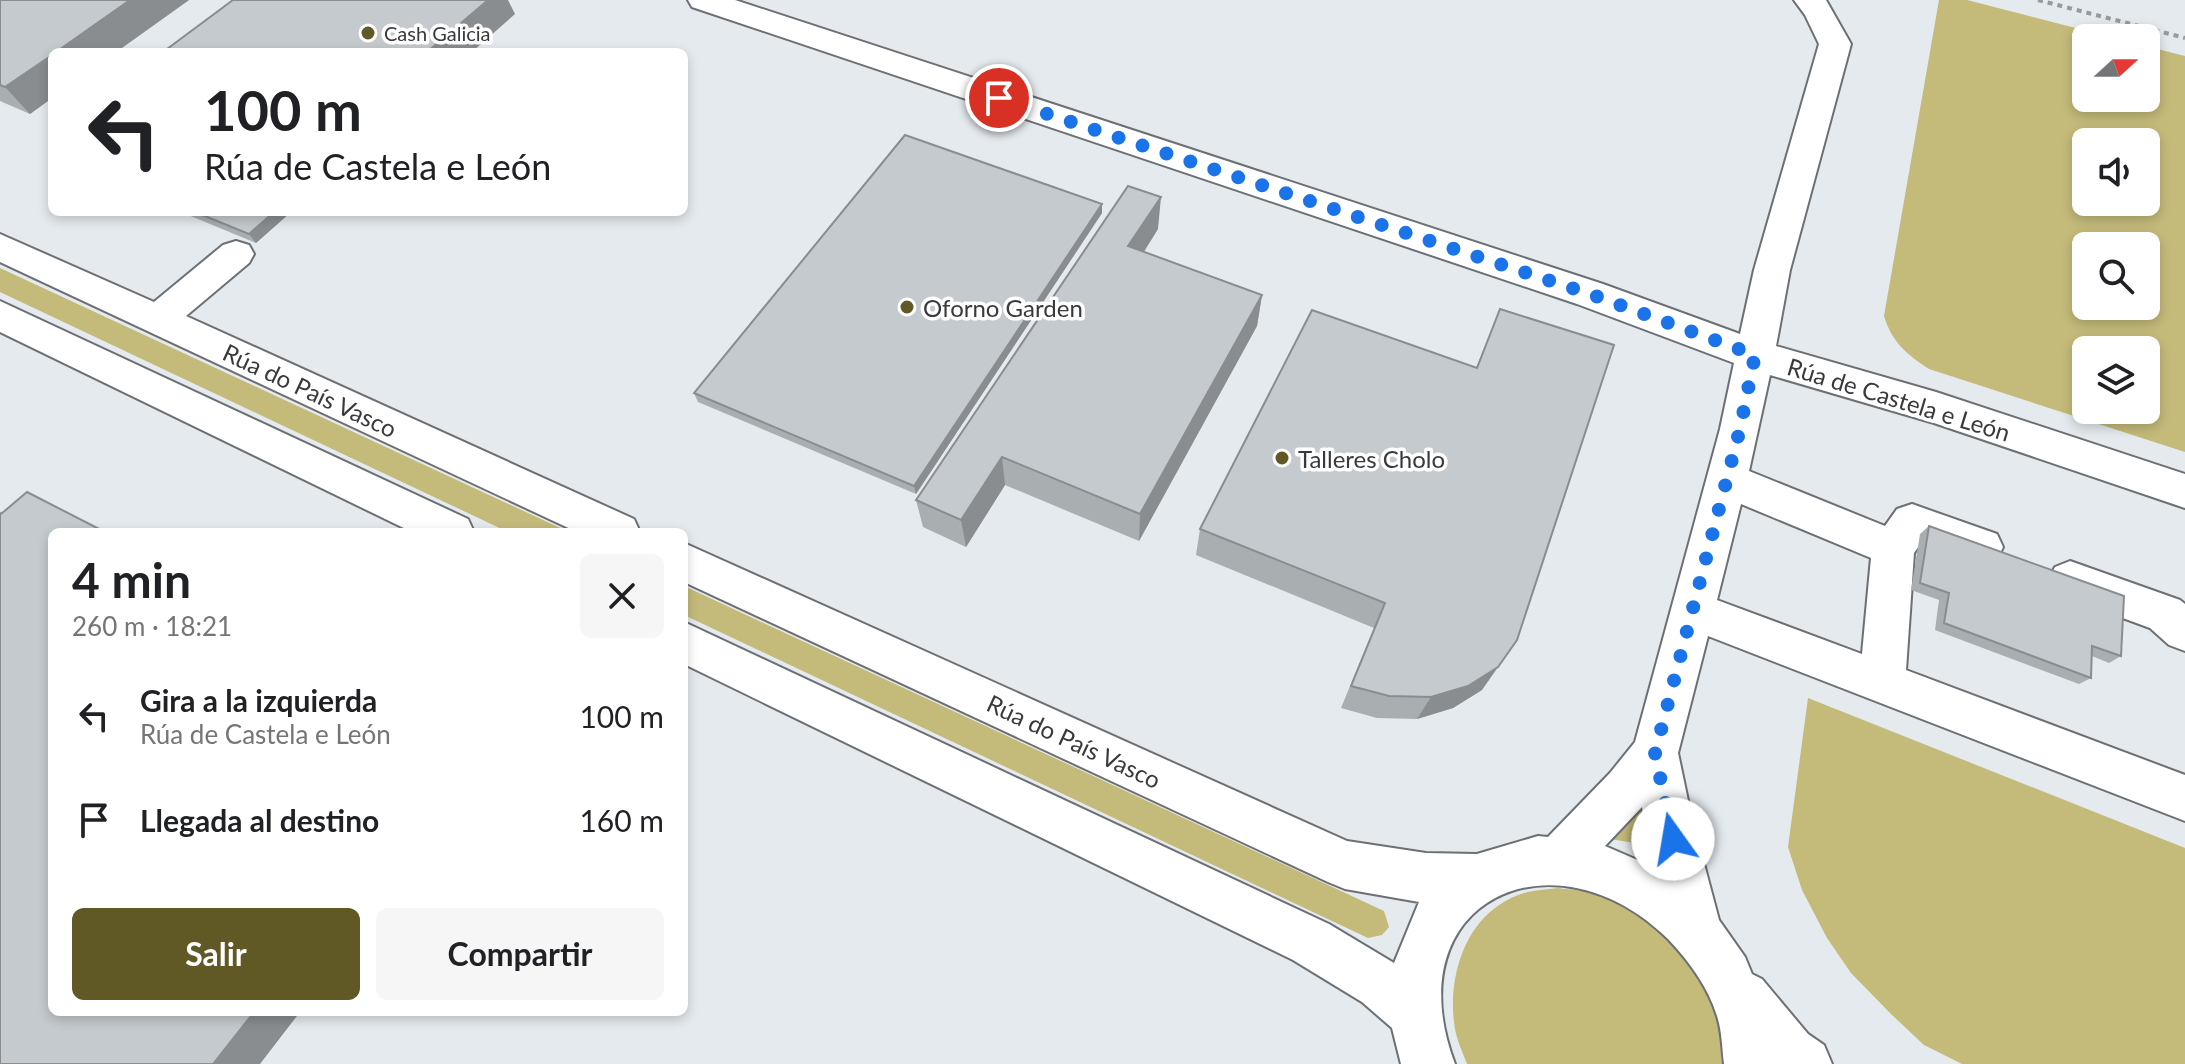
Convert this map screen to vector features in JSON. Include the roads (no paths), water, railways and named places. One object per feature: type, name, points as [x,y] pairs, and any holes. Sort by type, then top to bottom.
[{"type":"street","name":"Rúa de Castela e León","points":[[703,0],[1590,294],[1755,355],[1936,408],[2185,491]]},
{"type":"street","points":[[1561,858],[1617,800],[1655,753],[1726,480],[1772,270],[1835,44],[1819,11],[1809,0]]},
{"type":"street","name":"Rúa do País Vasco","points":[[0,247],[610,528]]},
{"type":"street","points":[[157,320],[236,254]]},
{"type":"street","points":[[0,315],[445,528]]},
{"type":"street","points":[[1726,480],[1893,548]]},
{"type":"street","points":[[1882,684],[1893,548],[1912,522],[2165,614],[2185,631]]},
{"type":"street","name":"Rúa do País Vasco","points":[[688,564],[1345,865],[1426,878],[1476,878]]},
{"type":"street","points":[[1692,610],[2185,798]]},
{"type":"street","points":[[688,644],[1311,942],[1380,984],[1416,1015]]},
{"type":"street","points":[[1655,753],[1667,815],[1697,931]]},
{"type":"street","points":[[1428,1064],[1416,1015],[1416,978],[1426,940],[1444,907],[1476,878],[1516,862],[1561,858],[1608,868],[1653,892],[1697,931],[1789,1053],[1805,1064]]},
{"type":"street","points":[[1731,980],[1751,1036],[1751,1064]]},
{"type":"place","name":"Cash Galicia","points":[[368,33]]},
{"type":"place","name":"Oforno Garden","points":[[907,307]]},
{"type":"place","name":"Talleres Cholo","points":[[1282,458]]}]
